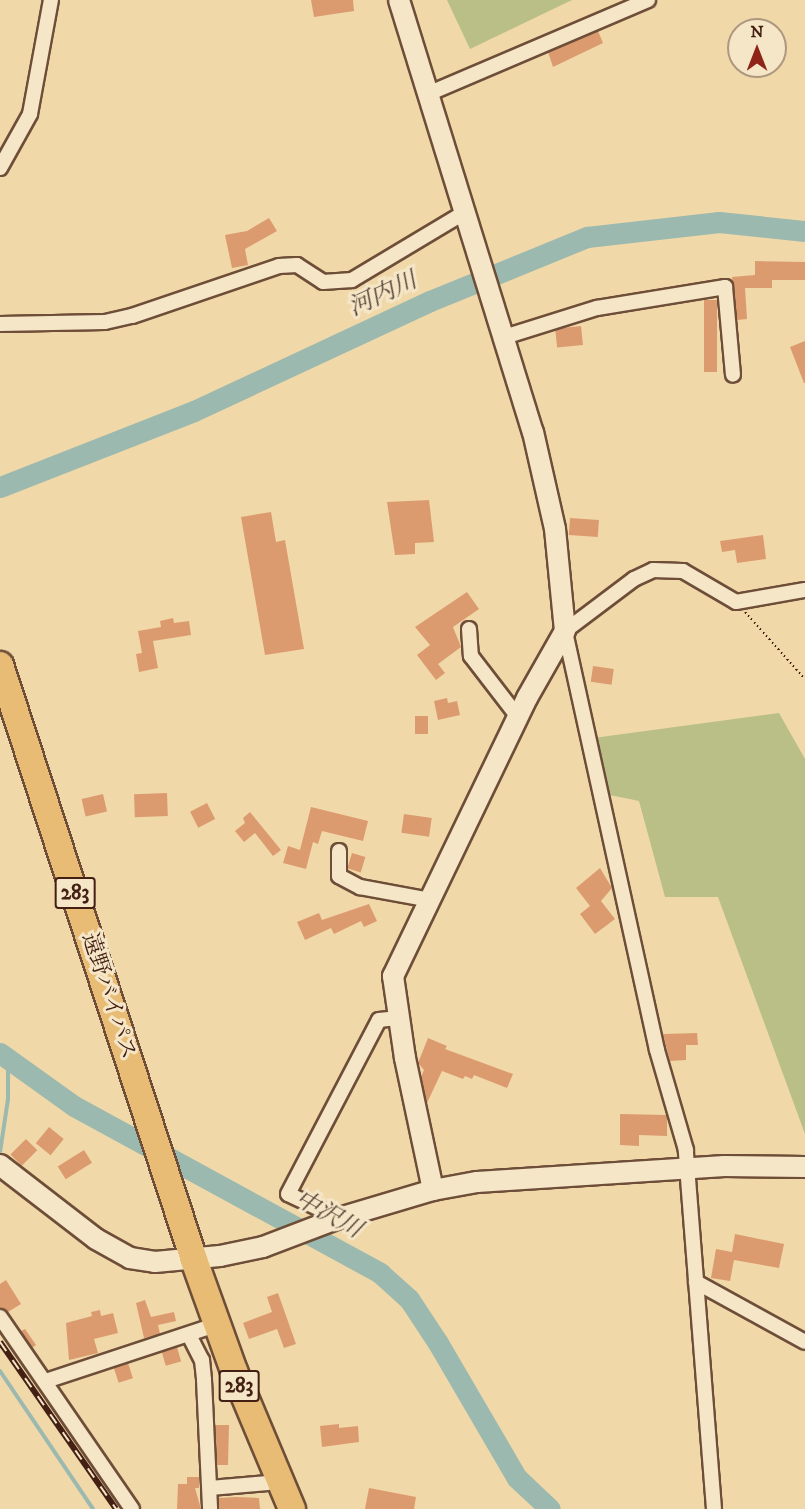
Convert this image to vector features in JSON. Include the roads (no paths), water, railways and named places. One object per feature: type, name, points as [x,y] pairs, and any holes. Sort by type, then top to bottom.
[{"type":"highway","name":"遠野バイパス","points":[[0,665],[161,1178],[189,1260]]},
{"type":"highway","name":"遠野バイパス","points":[[0,710],[142,1116]]},
{"type":"highway","name":"283","points":[[189,1260],[198,1331],[281,1509]]},
{"type":"highway","name":"283","points":[[189,1260],[292,1509]]},
{"type":"street","points":[[0,168],[30,114],[51,0]]},
{"type":"street","points":[[399,0],[468,218],[494,316],[533,432],[555,529],[566,631],[657,1050],[689,1168],[714,1509]]},
{"type":"street","points":[[430,93],[648,0]]},
{"type":"street","points":[[0,324],[105,322],[132,316],[279,266],[297,265],[323,282],[352,280],[468,218]]},
{"type":"street","points":[[501,338],[597,308],[725,287],[732,375]]},
{"type":"street","points":[[433,1190],[399,1018],[393,976],[518,717],[566,631],[634,579],[653,570],[683,571],[736,602],[805,590]]},
{"type":"street","points":[[469,629],[471,656],[518,717]]},
{"type":"street","points":[[339,851],[339,876],[360,887],[430,900]]},
{"type":"street","points":[[339,1218],[288,1194],[380,1020],[399,1018]]},
{"type":"street","points":[[0,1166],[96,1239],[130,1258],[155,1262],[189,1260],[263,1246],[339,1218],[433,1190],[536,1176],[689,1168],[805,1167]]},
{"type":"street","points":[[696,1282],[805,1342]]},
{"type":"street","points":[[0,1317],[132,1509]]},
{"type":"street","points":[[46,1381],[114,1355],[198,1331],[202,1360],[210,1509]]},
{"type":"street","points":[[210,1488],[268,1483]]},
{"type":"waterway","name":"河内川","points":[[0,487],[194,411],[430,301],[587,237],[719,222],[805,231]]},
{"type":"waterway","name":"中沢川","points":[[0,1053],[74,1106],[380,1273],[409,1299],[438,1343],[517,1478],[550,1509]]},
{"type":"waterway","points":[[0,1152],[8,1099],[8,1059]]},
{"type":"waterway","points":[[0,1371],[93,1509]]},
{"type":"railway","points":[[0,1342],[116,1509]]}]
